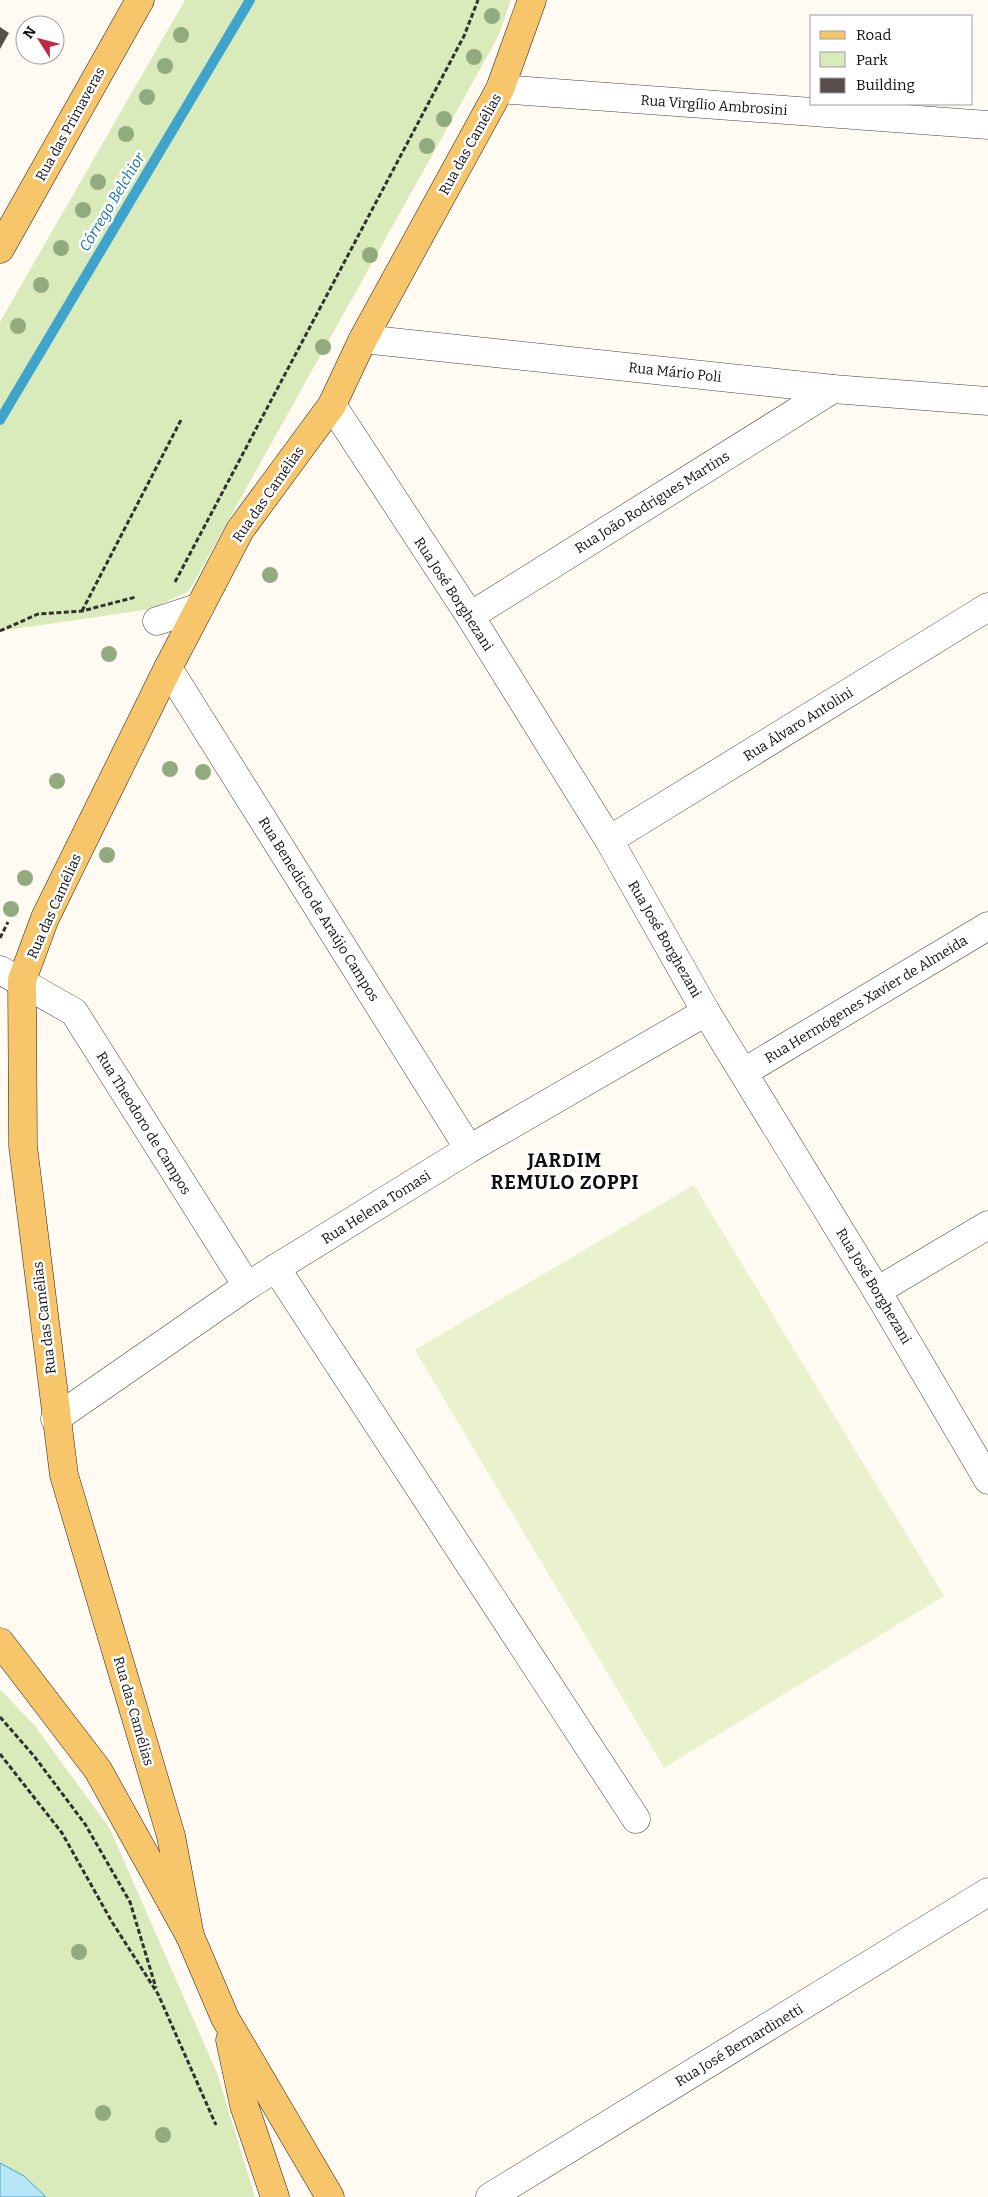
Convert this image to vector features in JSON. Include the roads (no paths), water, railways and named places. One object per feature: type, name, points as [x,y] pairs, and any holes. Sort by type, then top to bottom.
[{"type":"main road","name":"Rua das Primaveras","points":[[0,249],[140,0]]},
{"type":"main road","name":"Rua das Camélias","points":[[190,1936],[171,1836],[64,1475],[55,1419],[23,1146],[11,975],[45,918],[168,668],[240,530],[332,405],[363,339],[500,89],[532,0]]},
{"type":"main road","points":[[0,1642],[98,1770],[190,1936],[225,2018],[330,2197]]},
{"type":"main road","points":[[225,2018],[244,2105],[275,2197]]},
{"type":"street","name":"Rua Virgílio Ambrosini","points":[[500,89],[988,125]]},
{"type":"street","name":"Rua Mário Poli","points":[[363,339],[834,388],[988,401]]},
{"type":"street","name":"Rua João Rodrigues Martins","points":[[470,616],[834,388]]},
{"type":"street","name":"Rua José Borghezani","points":[[332,405],[470,616],[609,840],[706,1012],[877,1291],[988,1480]]},
{"type":"street","name":"Rua Álvaro Antolini","points":[[609,840],[988,607]]},
{"type":"street","points":[[157,621],[200,608]]},
{"type":"street","name":"Rua Benedicto de Araújo Campos","points":[[168,668],[469,1149]]},
{"type":"street","name":"Rua Hermógenes Xavier de Almeida","points":[[744,1072],[988,926]]},
{"type":"street","name":"Rua Theodoro de Campos","points":[[11,975],[74,1012],[246,1286]]},
{"type":"street","name":"Rua Helena Tomasi","points":[[55,1419],[246,1286],[469,1149],[706,1012]]},
{"type":"street","points":[[877,1291],[988,1225]]},
{"type":"street","points":[[276,1268],[636,1819]]},
{"type":"street","name":"Rua José Bernardinetti","points":[[490,2197],[988,1892]]},
{"type":"water","points":[[0,2163],[24,2176],[46,2197],[0,2197]]},
{"type":"waterway","name":"Córrego Belchior","points":[[0,420],[250,0]]},
{"type":"district","name":"JARDIM REMULO ZOPPI","points":[[565,1171]]}]
